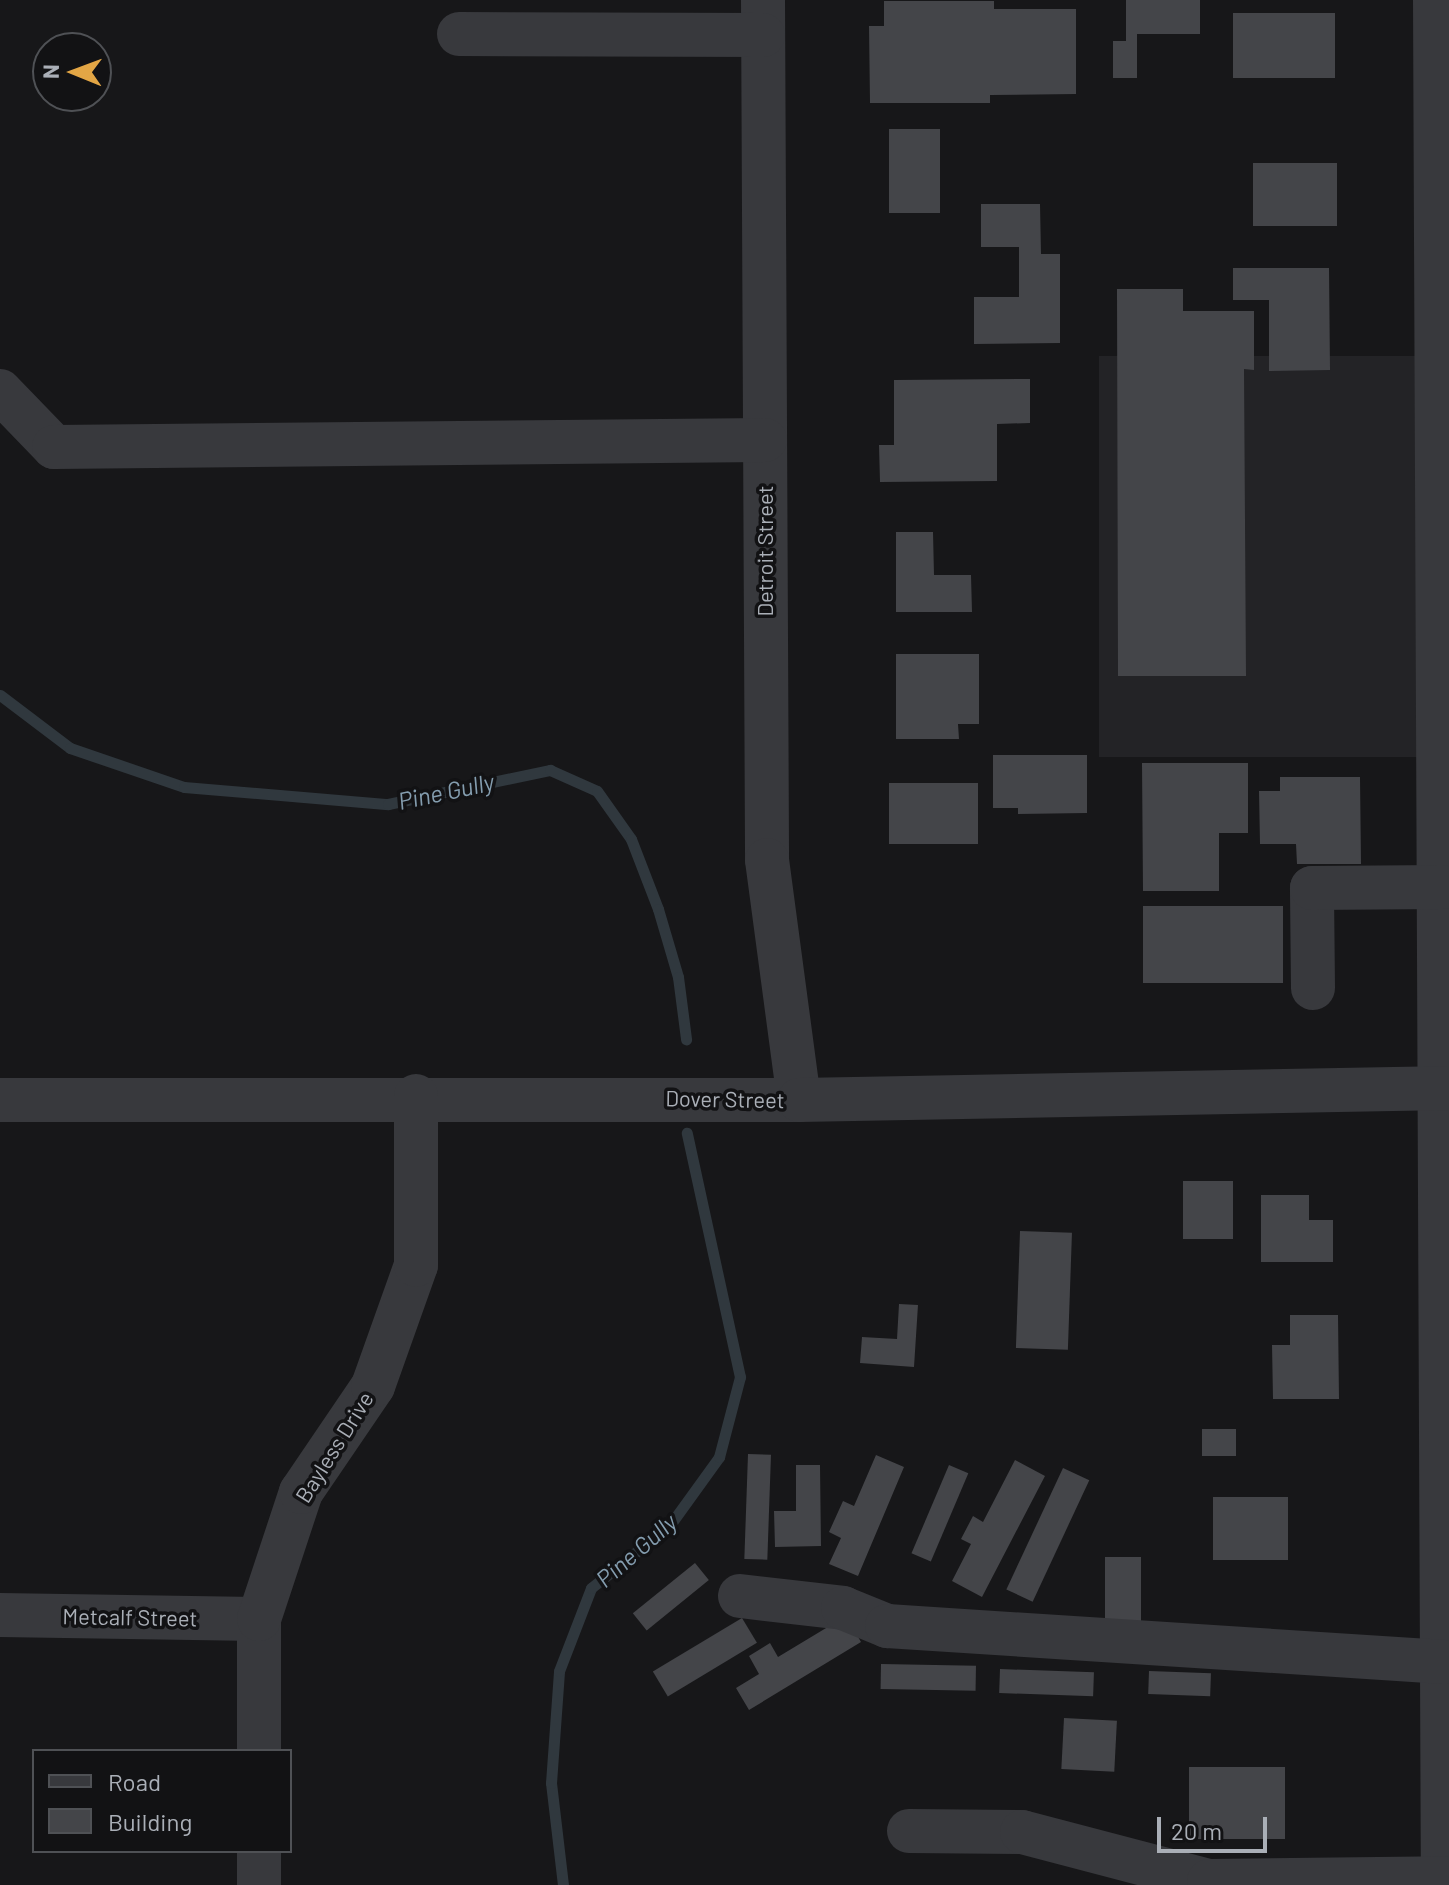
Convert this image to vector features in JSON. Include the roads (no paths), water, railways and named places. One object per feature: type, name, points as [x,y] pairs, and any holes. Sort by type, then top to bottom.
[{"type":"street","points":[[909,1831],[1022,1832],[1209,1881],[1443,1882],[1444,610],[1435,0]]},
{"type":"street","points":[[459,34],[763,17]]},
{"type":"street","name":"Detroit Street","points":[[763,17],[767,860],[799,1100]]},
{"type":"street","points":[[0,391],[54,447],[765,440]]},
{"type":"street","points":[[1313,988],[1312,888],[1442,887]]},
{"type":"street","name":"Dover Street","points":[[0,1100],[416,1096],[799,1100],[1446,1088]]},
{"type":"street","name":"Bayless Drive","points":[[259,1749],[259,1619],[301,1492],[373,1386],[416,1265],[416,1096]]},
{"type":"street","points":[[740,1596],[843,1608],[887,1626],[1444,1662]]},
{"type":"street","name":"Metcalf Street","points":[[0,1615],[259,1619]]},
{"type":"street","points":[[259,1853],[259,1885]]},
{"type":"waterway","name":"Pine Gully","points":[[0,695],[70,748],[184,787],[388,804],[550,770],[597,791],[631,839],[658,909],[678,977],[686,1039]]},
{"type":"waterway","name":"Pine Gully","points":[[563,1885],[551,1783],[559,1671],[591,1588],[670,1525],[719,1457],[740,1377],[687,1133]]}]
